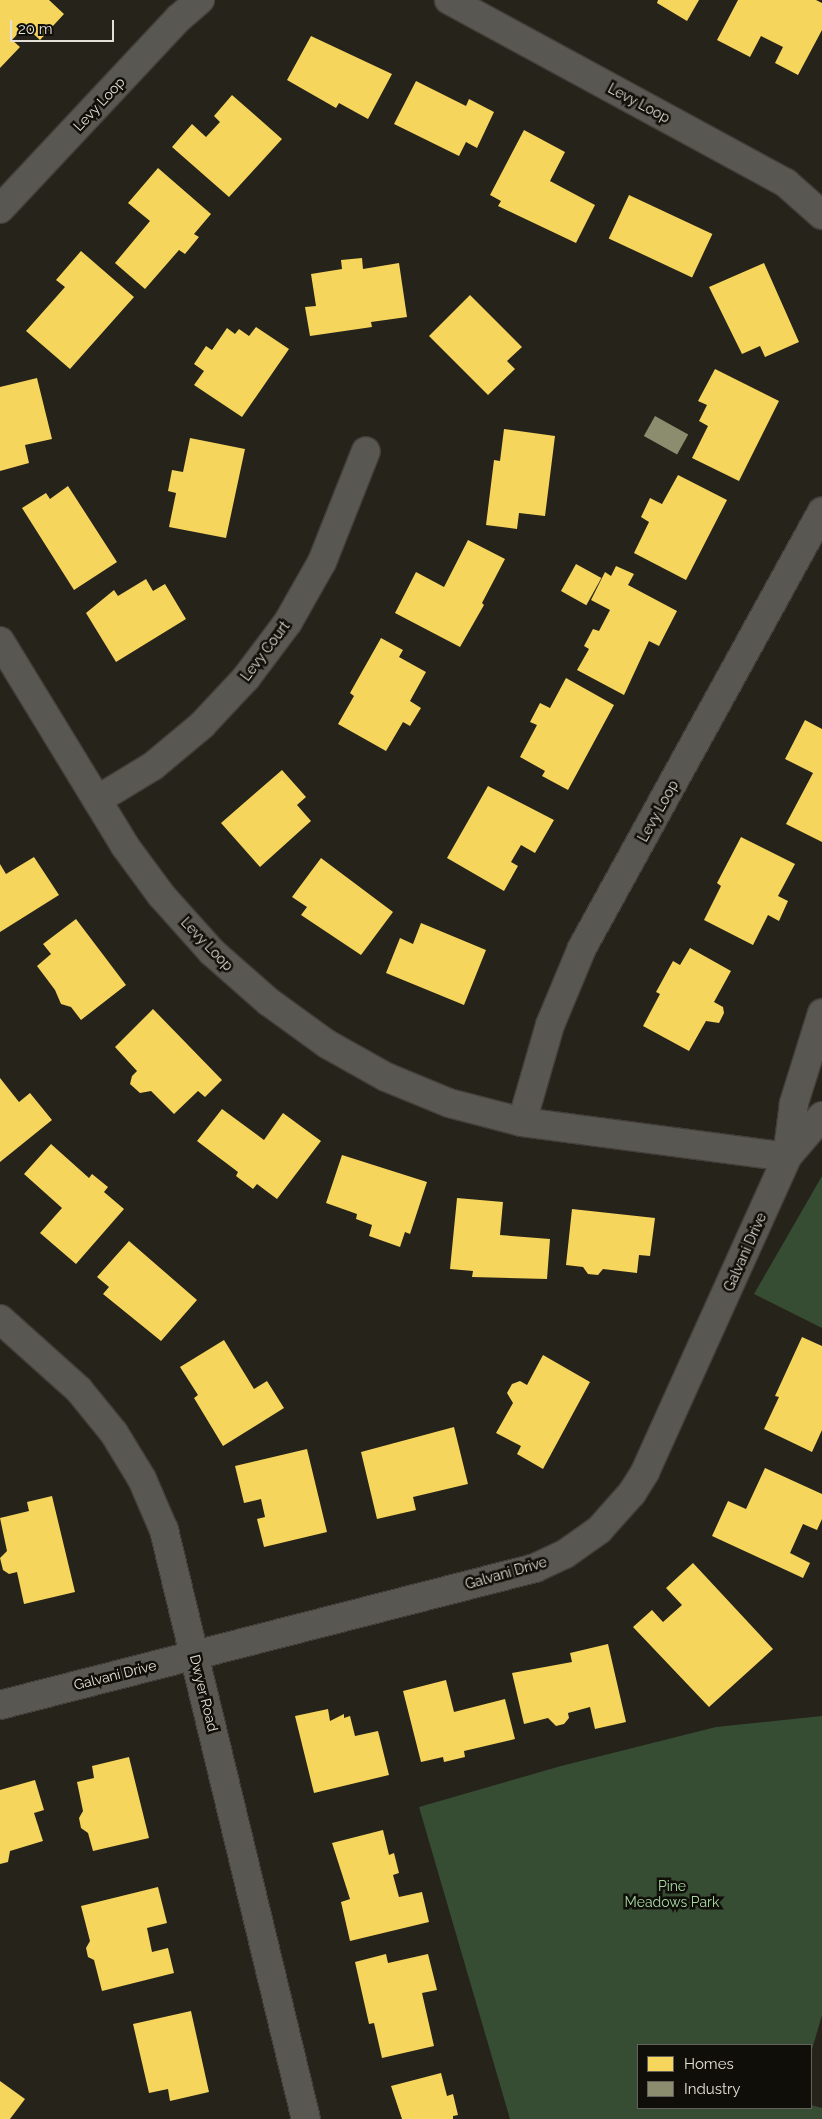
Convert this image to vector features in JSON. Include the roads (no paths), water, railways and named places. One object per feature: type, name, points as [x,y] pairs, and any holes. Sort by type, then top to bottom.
[{"type":"street","name":"Levy Loop","points":[[0,209],[179,18],[200,0]]},
{"type":"street","name":"Levy Loop","points":[[449,0],[786,183],[822,215]]},
{"type":"street","name":"Levy Court","points":[[97,800],[153,766],[202,726],[246,678],[288,622],[322,562],[366,451]]},
{"type":"street","name":"Levy Loop","points":[[522,1122],[550,1025],[582,948],[822,512]]},
{"type":"street","name":"Levy Loop","points":[[0,641],[125,846],[161,895],[212,952],[269,1002],[327,1044],[386,1077],[449,1103],[522,1122],[787,1157]]},
{"type":"street","name":"Galvani Drive","points":[[787,1157],[794,1103],[822,1013]]},
{"type":"street","name":"Galvani Drive","points":[[0,1705],[536,1568],[565,1554],[600,1530],[632,1493],[645,1472],[787,1157],[822,1116]]},
{"type":"street","name":"Dwyer Road","points":[[0,1319],[79,1390],[114,1433],[142,1480],[164,1530],[306,2119]]},
{"type":"park label","name":"Pine Meadows Park","points":[[672,1894]]}]
